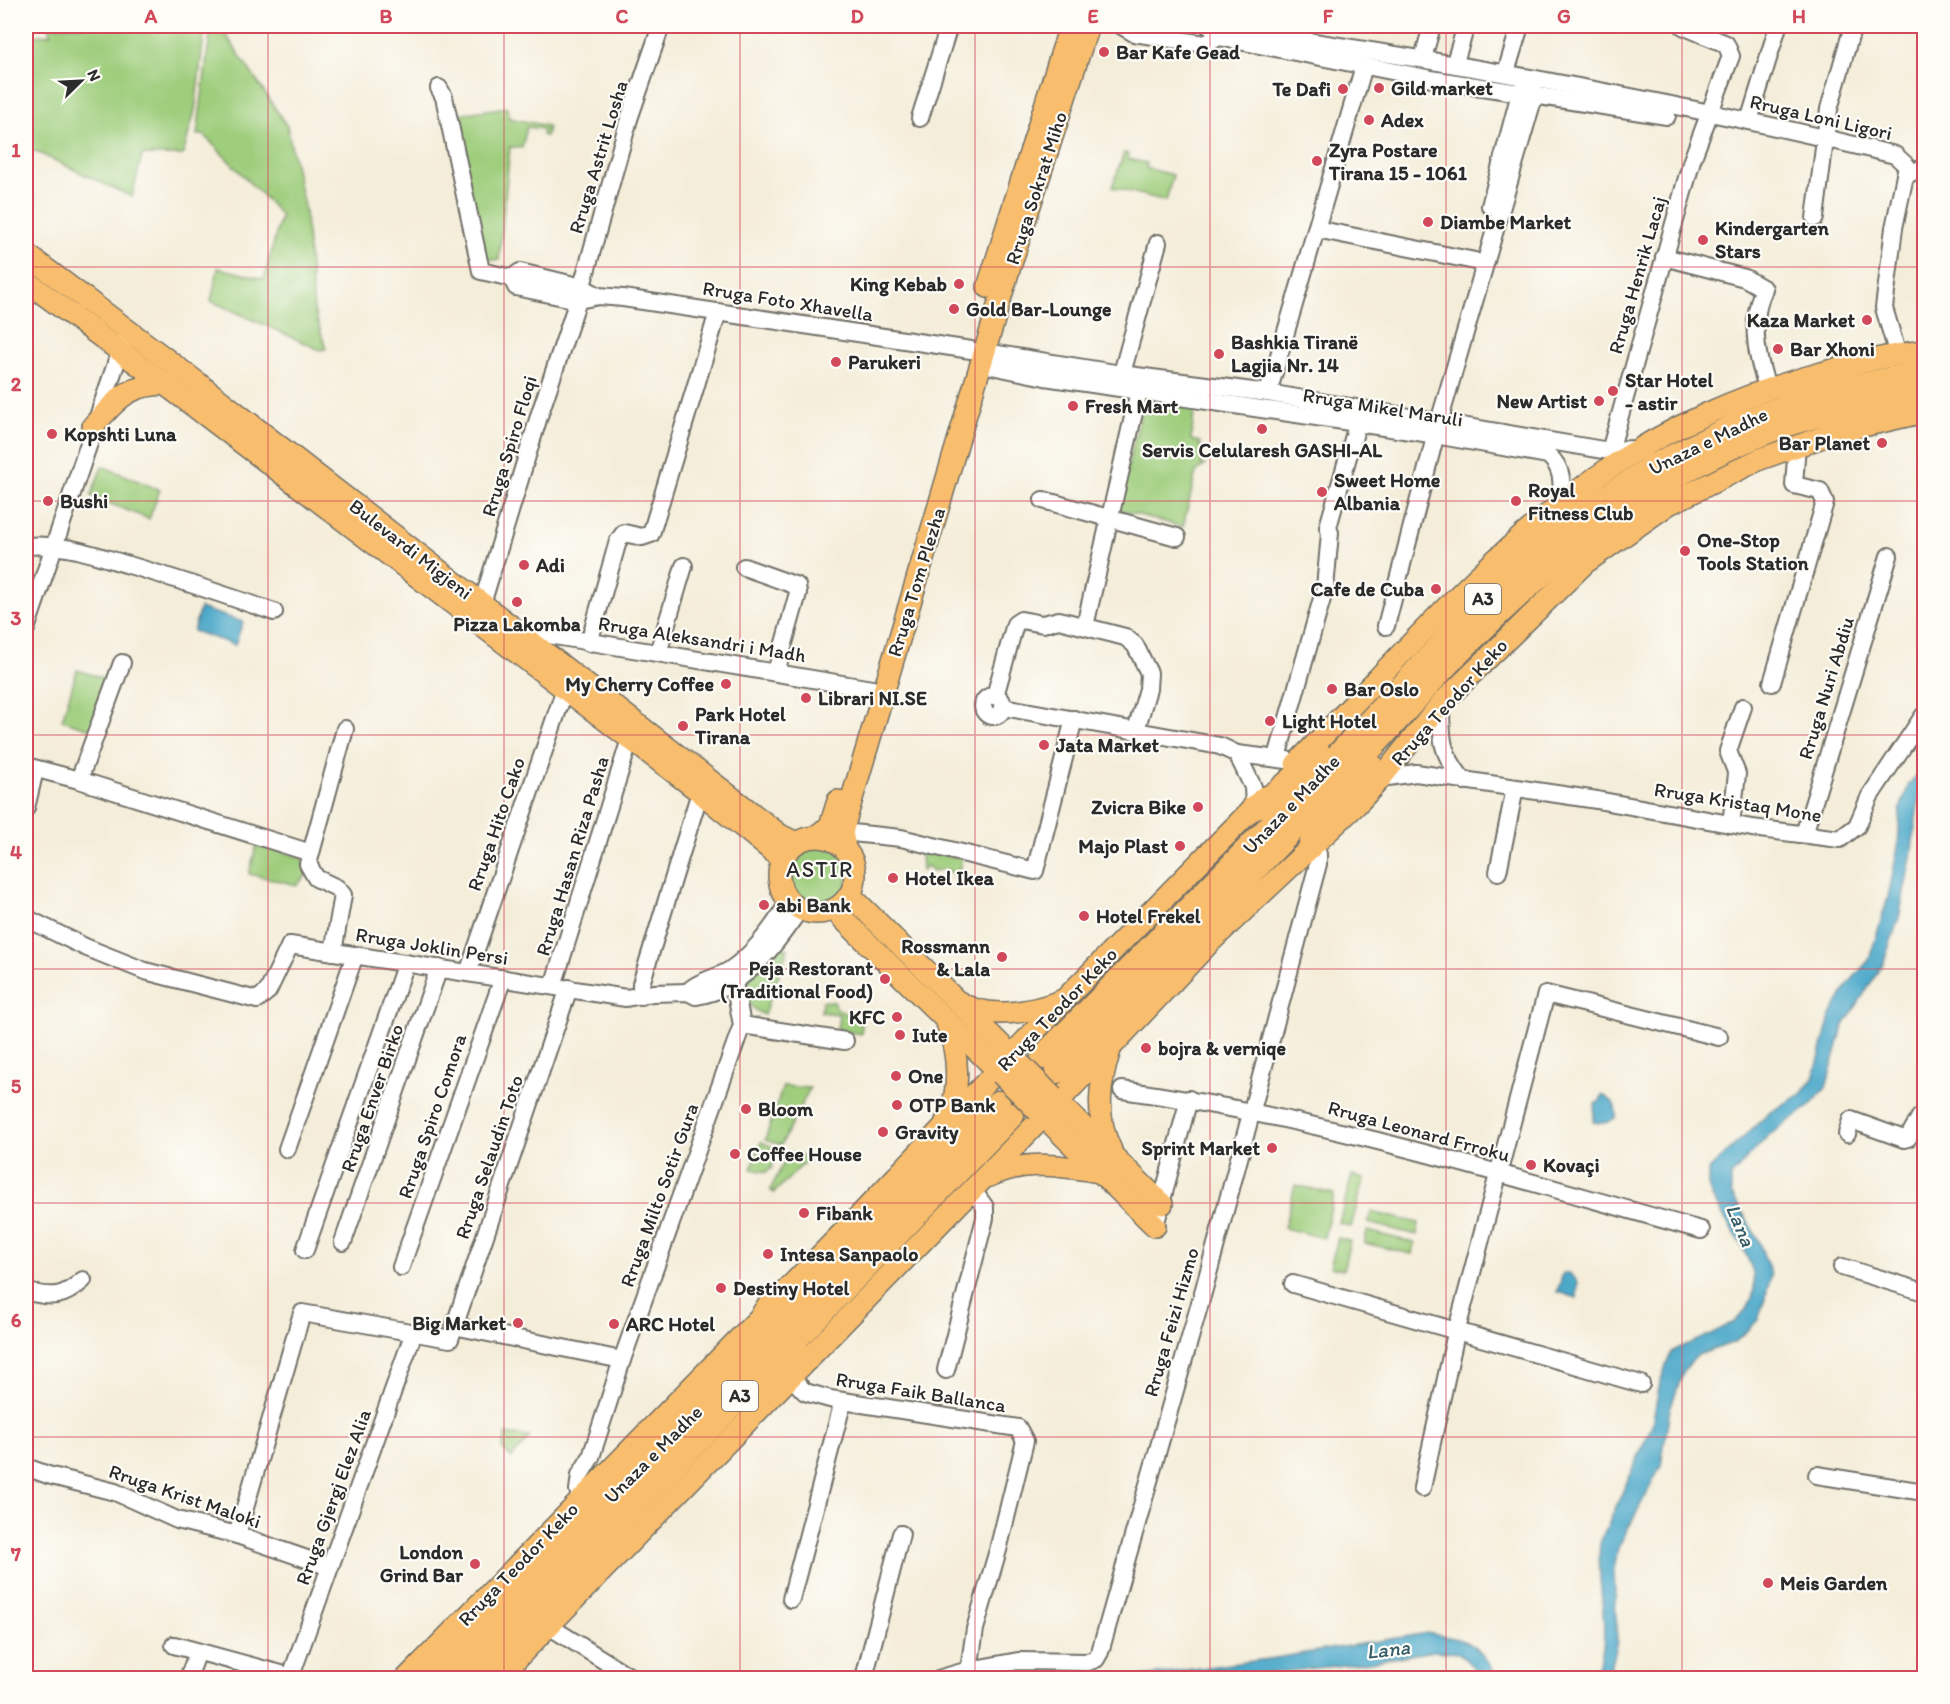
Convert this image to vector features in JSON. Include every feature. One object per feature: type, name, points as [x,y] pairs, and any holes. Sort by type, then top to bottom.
[{"type":"highway","name":"Unaza e Madhe","points":[[1050,1064],[1363,757],[1494,588],[1572,522],[1607,496],[1679,452],[1775,408],[1866,383],[1924,372]]},
{"type":"highway","name":"Unaza e Madhe","points":[[1441,658],[1575,545],[1658,486],[1713,456],[1782,426],[1874,401],[1924,393]]},
{"type":"highway","points":[[1254,808],[1279,791],[1324,751],[1418,660],[1441,658],[1442,683],[1378,755],[1347,798],[1315,835],[1311,845]]},
{"type":"highway","name":"Unaza e Madhe","points":[[468,1678],[723,1398],[1005,1109]]},
{"type":"highway","points":[[723,1398],[767,1309]]},
{"type":"highway","points":[[723,1398],[809,1357]]},
{"type":"highway","name":"Unaza e Madhe","points":[[438,1678],[584,1524],[723,1398]]},
{"type":"main road","name":"Rruga Sokrat Miho","points":[[976,357],[1012,209],[1070,26]]},
{"type":"main road","name":"Rruga Sokrat Miho","points":[[976,357],[1007,276],[1088,26]]},
{"type":"main road","name":"Bulevardi Migjeni","points":[[26,254],[129,331],[780,835],[798,846]]},
{"type":"main road","name":"Bulevardi Migjeni","points":[[26,281],[166,384],[700,792],[798,846],[830,839],[844,840]]},
{"type":"main road","name":"Rruga Teodor Keko","points":[[407,1678],[1007,1065],[1064,1000],[1254,808],[1441,612],[1517,540],[1561,504],[1638,449],[1768,389],[1868,360],[1896,347],[1924,351]]},
{"type":"main road","name":"Rruga Tom Plezha","points":[[798,846],[830,826],[877,690],[976,357]]},
{"type":"main road","points":[[93,426],[125,393],[146,385],[166,384]]},
{"type":"main road","name":"Rruga Teodor Keko","points":[[498,1678],[977,1185],[1048,1106],[1111,1047],[1209,943],[1381,778],[1441,705],[1563,583],[1630,530],[1702,486],[1797,444],[1924,412]]},
{"type":"main road","name":"Rruga Tom Plezha","points":[[844,840],[877,690]]},
{"type":"main road","points":[[798,846],[779,879],[794,905],[822,913],[834,910],[850,895],[855,882],[855,870],[844,840]]},
{"type":"main road","points":[[850,895],[954,998],[1007,1065],[1107,1164],[1155,1226]]},
{"type":"main road","points":[[834,910],[946,1020],[1007,1065]]},
{"type":"main road","points":[[954,998],[964,1005],[1006,1012],[1032,1010],[1064,1000]]},
{"type":"main road","points":[[940,1132],[950,1113],[957,1077],[955,1050],[946,1020]]},
{"type":"main road","points":[[1107,1164],[1100,1116],[1102,1081],[1111,1047]]},
{"type":"main road","points":[[977,1185],[1008,1167],[1107,1164],[1162,1204]]},
{"type":"street","name":"Rruga Astrit Losha","points":[[580,294],[629,119],[661,26]]},
{"type":"street","points":[[920,118],[949,26]]},
{"type":"street","name":"Rruga Loni Ligori","points":[[1125,26],[1134,33],[1205,44],[1219,37],[1364,66],[1667,116],[1709,113]]},
{"type":"street","name":"Rruga Loni Ligori","points":[[1209,26],[1281,31],[1455,62],[1824,137],[1895,155],[1907,166],[1905,175]]},
{"type":"street","points":[[1423,58],[1432,26]]},
{"type":"street","points":[[1455,62],[1466,26]]},
{"type":"street","points":[[1506,72],[1520,26]]},
{"type":"street","points":[[1683,26],[1711,31]]},
{"type":"street","points":[[1749,121],[1778,26]]},
{"type":"street","points":[[1815,218],[1824,137],[1853,26]]},
{"type":"street","name":"Rruga Henrik Lacaj","points":[[1610,451],[1692,160],[1731,57],[1726,44],[1711,31]]},
{"type":"street","points":[[1268,393],[1364,66]]},
{"type":"street","points":[[1386,626],[1432,427],[1527,94],[1528,78]]},
{"type":"street","points":[[439,88],[444,97],[482,271],[512,278],[516,287],[580,294]]},
{"type":"street","points":[[1896,347],[1884,308],[1894,228],[1905,175],[1924,168]]},
{"type":"street","points":[[1316,229],[1481,261]]},
{"type":"street","points":[[1119,381],[1158,243]]},
{"type":"street","points":[[1664,258],[1745,278],[1764,290],[1757,305],[1755,327],[1759,362],[1768,389]]},
{"type":"street","name":"Rruga Foto Xhavella","points":[[580,294],[718,312],[976,357]]},
{"type":"street","name":"Rruga Spiro Floqi","points":[[482,604],[540,413],[580,294]]},
{"type":"street","points":[[590,642],[618,541],[624,533],[647,537],[651,534],[718,312]]},
{"type":"street","points":[[26,628],[119,351],[129,331]]},
{"type":"street","name":"Rruga Mikel Maruli","points":[[976,357],[1045,377],[1268,393],[1432,427],[1548,455],[1556,462],[1561,472],[1561,504]]},
{"type":"street","name":"Rruga Mikel Maruli","points":[[1119,381],[1139,391],[1357,424],[1432,427],[1610,451],[1638,449]]},
{"type":"street","points":[[1085,626],[1139,391]]},
{"type":"street","points":[[1277,757],[1325,588],[1330,533],[1328,527],[1357,424]]},
{"type":"street","points":[[1773,683],[1825,502],[1820,491],[1794,485],[1797,444]]},
{"type":"street","points":[[1042,500],[1177,537]]},
{"type":"street","points":[[26,546],[54,544],[183,581],[273,612]]},
{"type":"street","name":"Rruga Nuri Abdiu","points":[[1804,834],[1889,556]]},
{"type":"street","points":[[658,653],[684,566]]},
{"type":"street","points":[[744,567],[797,586],[798,593],[776,672]]},
{"type":"street","points":[[1136,730],[1149,680],[1142,653],[1125,637],[1054,620],[1043,624],[1021,620],[1015,624],[999,702],[1074,719],[1220,746],[1237,754],[1277,757],[1297,763]]},
{"type":"street","name":"Rruga Aleksandri i Madh","points":[[526,638],[543,634],[877,690]]},
{"type":"street","points":[[79,780],[122,663]]},
{"type":"street","name":"Rruga Hito Cako","points":[[468,973],[565,689]]},
{"type":"street","points":[[1441,705],[1442,744],[1446,758],[1464,781]]},
{"type":"street","points":[[1731,824],[1737,774],[1728,751],[1743,707]]},
{"type":"street","name":"Rruga Kristaq Mone","points":[[1381,778],[1416,773],[1832,839],[1850,834],[1857,826],[1870,796],[1924,715]]},
{"type":"street","points":[[844,840],[901,838],[1035,871],[1074,719]]},
{"type":"street","points":[[26,808],[30,768],[79,780],[311,854],[345,729]]},
{"type":"street","name":"Rruga Hasan Riza Pasha","points":[[561,987],[630,739]]},
{"type":"street","points":[[1237,754],[1253,787],[1254,808]]},
{"type":"street","points":[[1498,872],[1515,788]]},
{"type":"street","points":[[641,996],[641,984],[700,792]]},
{"type":"street","name":"Rruga Feizi Hizmo","points":[[941,1678],[1018,1661],[1088,1662],[1096,1659],[1100,1652],[1204,1289],[1318,864],[1318,854],[1311,845]]},
{"type":"street","name":"Rruga Joklin Persi","points":[[311,854],[309,864],[316,879],[337,888],[343,895],[333,952],[626,998],[688,992],[696,996],[705,995],[730,977],[794,905]]},
{"type":"street","points":[[26,918],[85,947],[145,971],[257,1000],[268,991],[290,945],[333,952]]},
{"type":"street","points":[[287,1149],[355,955]]},
{"type":"street","points":[[305,1250],[406,963]]},
{"type":"street","name":"Rruga Enver Birko","points":[[344,1242],[439,968]]},
{"type":"street","points":[[730,977],[742,1025],[845,1041]]},
{"type":"street","name":"Rruga Spiro Comora","points":[[401,1268],[503,978]]},
{"type":"street","name":"Rruga Selaudin Toto","points":[[452,1332],[561,987]]},
{"type":"street","points":[[1422,1488],[1456,1333],[1545,994],[1719,1037]]},
{"type":"street","name":"Rruga Milto Sotir Gura","points":[[581,1500],[578,1490],[580,1475],[591,1457],[622,1359],[742,1025]]},
{"type":"street","name":"Rruga Leonard Frroku","points":[[1122,1090],[1251,1110],[1394,1144],[1701,1230]]},
{"type":"street","points":[[1155,1226],[1190,1099]]},
{"type":"street","points":[[1847,1134],[1851,1120],[1904,1139],[1908,1138],[1920,1117],[1924,1118]]},
{"type":"street","points":[[946,1370],[985,1218],[985,1207],[977,1185]]},
{"type":"street","points":[[1842,1267],[1924,1292]]},
{"type":"street","points":[[26,1292],[47,1296],[67,1295],[83,1280]]},
{"type":"street","points":[[1293,1284],[1456,1333],[1641,1384]]},
{"type":"street","points":[[237,1535],[302,1313],[414,1332],[452,1332],[622,1359]]},
{"type":"street","name":"Rruga Gjergj Elez Alia","points":[[293,1677],[414,1332]]},
{"type":"street","name":"Rruga Faik Ballanca","points":[[790,1376],[805,1392],[843,1401],[1018,1428],[1022,1432],[1025,1441],[998,1550],[975,1629],[969,1670]]},
{"type":"street","points":[[790,1599],[843,1401]]},
{"type":"street","name":"Rruga Krist Maloki","points":[[26,1467],[115,1492],[177,1520],[237,1535],[330,1567]]},
{"type":"street","points":[[1817,1474],[1924,1491]]},
{"type":"street","points":[[864,1678],[901,1534]]},
{"type":"street","points":[[547,1626],[632,1678]]},
{"type":"street","points":[[174,1645],[293,1677]]},
{"type":"street","points":[[188,1678],[198,1652]]},
{"type":"green space","points":[[49,26],[205,26],[195,110],[183,155],[142,155],[132,197],[26,147],[26,37],[51,34]]},
{"type":"green space","points":[[211,26],[220,26],[287,126],[305,211],[314,310],[326,349],[320,350],[211,301],[218,268],[264,279],[281,215],[204,135],[197,135]]},
{"type":"green space","points":[[507,107],[509,118],[548,126],[546,136],[542,135],[543,129],[527,127],[522,148],[510,147],[499,260],[487,259],[479,251],[453,115]]},
{"type":"green space","points":[[1124,153],[1129,154],[1128,159],[1147,163],[1146,168],[1173,175],[1166,201],[1112,187]]},
{"type":"green space","points":[[1149,397],[1195,405],[1191,440],[1200,442],[1199,446],[1203,447],[1201,465],[1205,465],[1196,472],[1183,527],[1117,509],[1144,401]]},
{"type":"green space","points":[[102,466],[160,490],[149,519],[91,496]]},
{"type":"green space","points":[[77,670],[109,680],[93,730],[62,720]]},
{"type":"green space","points":[[257,843],[302,858],[307,875],[297,885],[249,874]]},
{"type":"green space","points":[[817,844],[829,846],[839,853],[846,863],[848,875],[846,887],[839,897],[829,904],[817,906],[805,904],[795,897],[788,887],[786,875],[788,863],[795,853],[805,846]]},
{"type":"green space","points":[[921,851],[962,858],[956,883],[954,874],[946,869],[933,871],[927,865],[922,871]]},
{"type":"green space","points":[[781,947],[788,949],[764,1015],[749,1003],[742,985]]},
{"type":"green space","points":[[822,1001],[834,1002],[837,1008],[862,1025],[861,1034],[837,1030],[839,1014],[821,1012]]},
{"type":"green space","points":[[783,1086],[810,1088],[781,1145],[765,1140]]},
{"type":"green space","points":[[761,1142],[778,1149],[771,1169],[766,1172],[751,1169]]},
{"type":"green space","points":[[789,1152],[809,1158],[774,1193],[770,1190]]},
{"type":"green space","points":[[1352,1175],[1364,1179],[1351,1227],[1339,1223]]},
{"type":"green space","points":[[1295,1185],[1334,1194],[1324,1238],[1284,1228]]},
{"type":"green space","points":[[1371,1212],[1419,1223],[1417,1235],[1368,1223]]},
{"type":"green space","points":[[1367,1231],[1415,1243],[1412,1254],[1364,1243]]},
{"type":"green space","points":[[1338,1238],[1350,1241],[1343,1270],[1330,1267]]},
{"type":"green space","points":[[506,1434],[530,1437],[512,1458],[502,1448]]},
{"type":"water","points":[[200,608],[243,622],[235,645],[193,631]]},
{"type":"water","name":"Lana","points":[[1924,767],[1924,788],[1919,797],[1911,858],[1899,918],[1883,964],[1843,1027],[1826,1088],[1810,1106],[1768,1136],[1731,1176],[1731,1193],[1758,1239],[1771,1275],[1765,1299],[1758,1320],[1735,1342],[1698,1355],[1684,1370],[1670,1409],[1661,1466],[1618,1548],[1614,1569],[1617,1642],[1607,1678],[1593,1678],[1602,1655],[1604,1634],[1599,1569],[1600,1543],[1652,1425],[1660,1382],[1671,1352],[1738,1318],[1750,1302],[1754,1286],[1752,1269],[1745,1252],[1709,1189],[1708,1170],[1770,1112],[1801,1094],[1814,1077],[1830,1017],[1848,984],[1869,960],[1888,897],[1898,847],[1900,809],[1909,784]]},
{"type":"water","points":[[1602,1095],[1614,1103],[1616,1117],[1605,1123],[1593,1122],[1595,1104],[1600,1101]]},
{"type":"water","points":[[1563,1273],[1569,1273],[1578,1282],[1577,1298],[1557,1292]]},
{"type":"water","name":"Lana","points":[[1427,1633],[1470,1644],[1484,1656],[1497,1678],[1484,1678],[1459,1653],[1434,1651],[1363,1663],[1226,1678],[1027,1678],[1041,1676],[1135,1677],[1275,1658]]},
{"type":"place","name":"Bar Kafe Gead","points":[[1104,52]]},
{"type":"place","name":"Gild market","points":[[1379,88]]},
{"type":"place","name":"Te Dafi","points":[[1343,89]]},
{"type":"place","name":"Adex","points":[[1369,120]]},
{"type":"place","name":"Zyra Postare Tirana 15 - 1061","points":[[1317,161]]},
{"type":"place","name":"Diambe Market","points":[[1428,222]]},
{"type":"place","name":"Kindergarten Stars","points":[[1703,240]]},
{"type":"place","name":"King Kebab","points":[[959,284]]},
{"type":"place","name":"Gold Bar-Lounge","points":[[954,309]]},
{"type":"place","name":"Kaza Market","points":[[1867,320]]},
{"type":"place","name":"Bar Xhoni","points":[[1778,349]]},
{"type":"place","name":"Bashkia Tiranë Lagjia Nr. 14","points":[[1219,354]]},
{"type":"place","name":"Parukeri","points":[[836,362]]},
{"type":"place","name":"Star Hotel - astir","points":[[1613,391]]},
{"type":"place","name":"New Artist","points":[[1599,401]]},
{"type":"place","name":"Fresh Mart","points":[[1073,406]]},
{"type":"place","name":"Servis Celularesh GASHI-AL","points":[[1262,429]]},
{"type":"place","name":"Kopshti Luna","points":[[52,434]]},
{"type":"place","name":"Bar Planet","points":[[1882,443]]},
{"type":"place","name":"Sweet Home Albania","points":[[1322,492]]},
{"type":"place","name":"Bushi","points":[[48,501]]},
{"type":"place","name":"Royal Fitness Club","points":[[1516,501]]},
{"type":"place","name":"One-Stop Tools Station","points":[[1685,551]]},
{"type":"place","name":"Adi","points":[[524,565]]},
{"type":"place","name":"Cafe de Cuba","points":[[1436,589]]},
{"type":"place","name":"Pizza Lakomba","points":[[517,602]]},
{"type":"place","name":"My Cherry Coffee","points":[[726,684]]},
{"type":"place","name":"Bar Oslo","points":[[1332,689]]},
{"type":"place","name":"Librari NI.SE","points":[[806,698]]},
{"type":"place","name":"Light Hotel","points":[[1270,721]]},
{"type":"place","name":"Park Hotel Tirana","points":[[683,726]]},
{"type":"place","name":"Jata Market","points":[[1044,745]]},
{"type":"place","name":"Zvicra Bike","points":[[1198,807]]},
{"type":"place","name":"Majo Plast","points":[[1180,846]]},
{"type":"place","name":"Hotel Ikea","points":[[893,878]]},
{"type":"place","name":"abi Bank","points":[[764,905]]},
{"type":"place","name":"Hotel Frekel","points":[[1084,916]]},
{"type":"place","name":"Rossmann & Lala","points":[[1002,957]]},
{"type":"place","name":"Peja Restorant (Traditional Food)","points":[[885,979]]},
{"type":"place","name":"KFC","points":[[897,1017]]},
{"type":"place","name":"Iute","points":[[900,1035]]},
{"type":"place","name":"bojra & verniqe","points":[[1146,1048]]},
{"type":"place","name":"One","points":[[896,1076]]},
{"type":"place","name":"OTP Bank","points":[[897,1105]]},
{"type":"place","name":"Bloom","points":[[746,1109]]},
{"type":"place","name":"Gravity","points":[[883,1132]]},
{"type":"place","name":"Sprint Market","points":[[1272,1148]]},
{"type":"place","name":"Coffee House","points":[[735,1154]]},
{"type":"place","name":"Kovaçi","points":[[1531,1165]]},
{"type":"place","name":"Fibank","points":[[804,1213]]},
{"type":"place","name":"Intesa Sanpaolo","points":[[768,1254]]},
{"type":"place","name":"Destiny Hotel","points":[[721,1288]]},
{"type":"place","name":"Big Market","points":[[518,1323]]},
{"type":"place","name":"ARC Hotel","points":[[614,1324]]},
{"type":"place","name":"London Grind Bar","points":[[475,1564]]},
{"type":"place","name":"Meis Garden","points":[[1768,1583]]},
{"type":"district","name":"ASTIR","points":[[820,869]]}]
